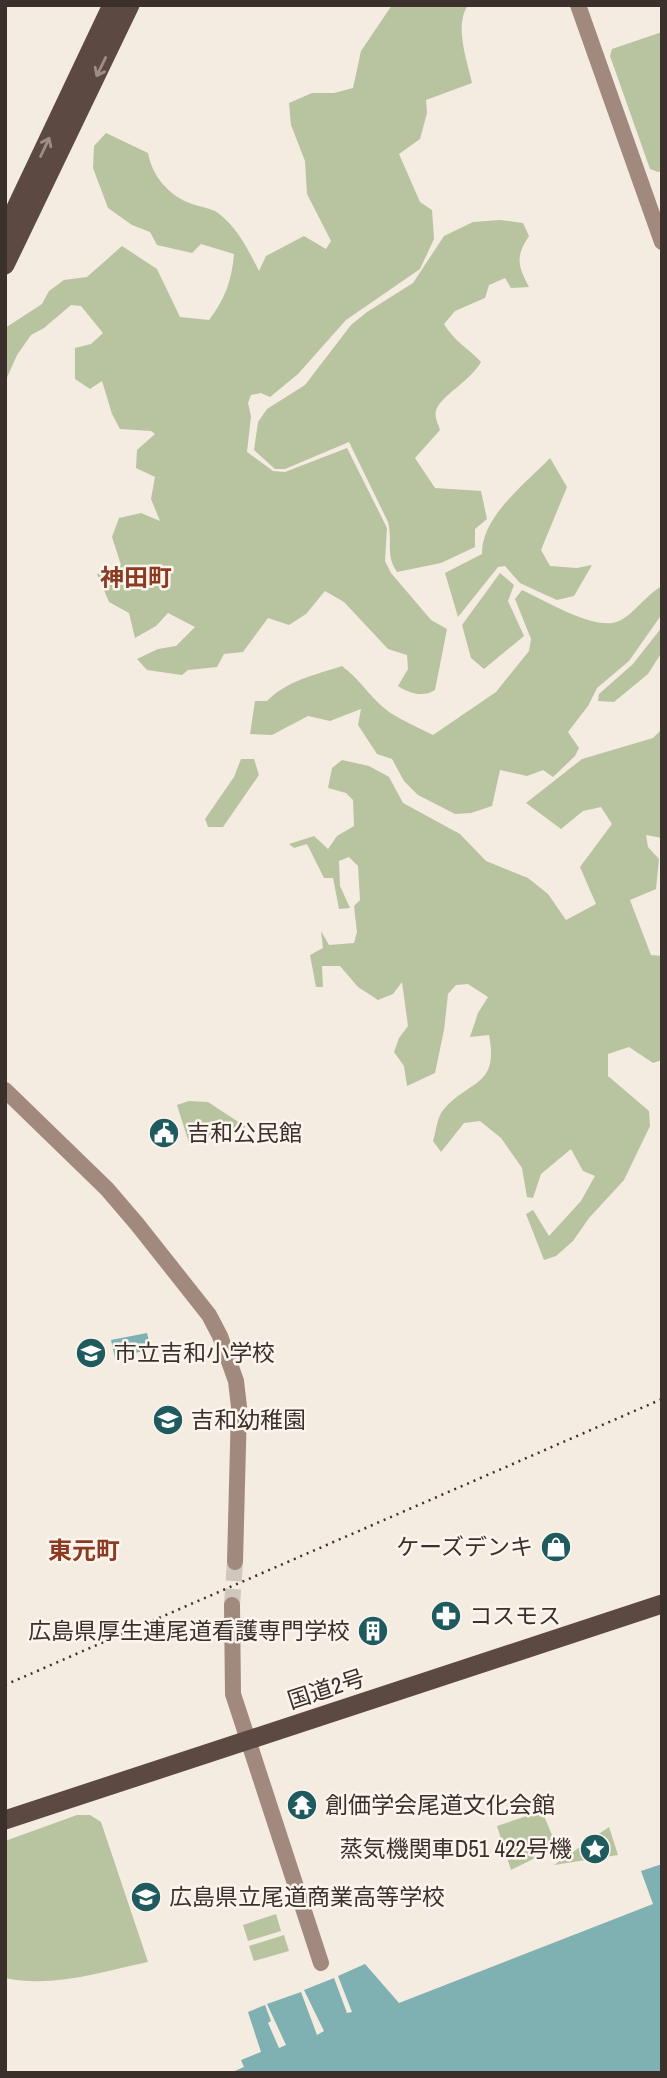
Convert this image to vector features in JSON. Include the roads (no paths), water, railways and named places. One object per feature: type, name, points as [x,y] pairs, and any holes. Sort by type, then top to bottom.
[{"type":"highway","points":[[5,231],[112,5]]},
{"type":"highway","points":[[5,265],[130,5]]},
{"type":"highway","name":"国道2号","points":[[5,1820],[662,1604]]},
{"type":"street","points":[[578,5],[662,242]]},
{"type":"street","points":[[5,1090],[107,1189],[209,1315],[220,1336],[236,1381],[239,1407],[235,1562]]},
{"type":"street","points":[[232,1605],[233,1694],[321,1963]]},
{"type":"water","points":[[147,1333],[151,1349],[115,1358],[111,1340]]},
{"type":"water","points":[[662,1864],[662,2073],[230,2073],[244,2067],[241,2060],[261,2052],[248,2012],[265,2005],[271,2021],[268,2023],[279,2048],[286,2045],[267,2004],[301,1992],[317,2035],[324,2031],[304,1990],[334,1978],[347,2013],[352,2012],[338,1976],[365,1964],[399,2003],[653,1904],[641,1871]]},
{"type":"tunnel","points":[[232,1605],[235,1562]]},
{"type":"railway","points":[[5,1685],[662,1399]]},
{"type":"place","name":"吉和公民館","points":[[164,1133]]},
{"type":"place","name":"市立吉和小学校","points":[[91,1353]]},
{"type":"place","name":"吉和幼稚園","points":[[168,1420]]},
{"type":"place","name":"ケーズデンキ","points":[[556,1547]]},
{"type":"place","name":"コスモス","points":[[446,1616]]},
{"type":"place","name":"広島県厚生連尾道看護専門学校","points":[[373,1631]]},
{"type":"place","name":"創価学会尾道文化会館","points":[[302,1805]]},
{"type":"place","name":"蒸気機関車D51 422号機","points":[[595,1849]]},
{"type":"place","name":"広島県立尾道商業高等学校","points":[[146,1897]]},
{"type":"district","name":"神田町","points":[[136,578]]},
{"type":"district","name":"東元町","points":[[84,1551]]}]
